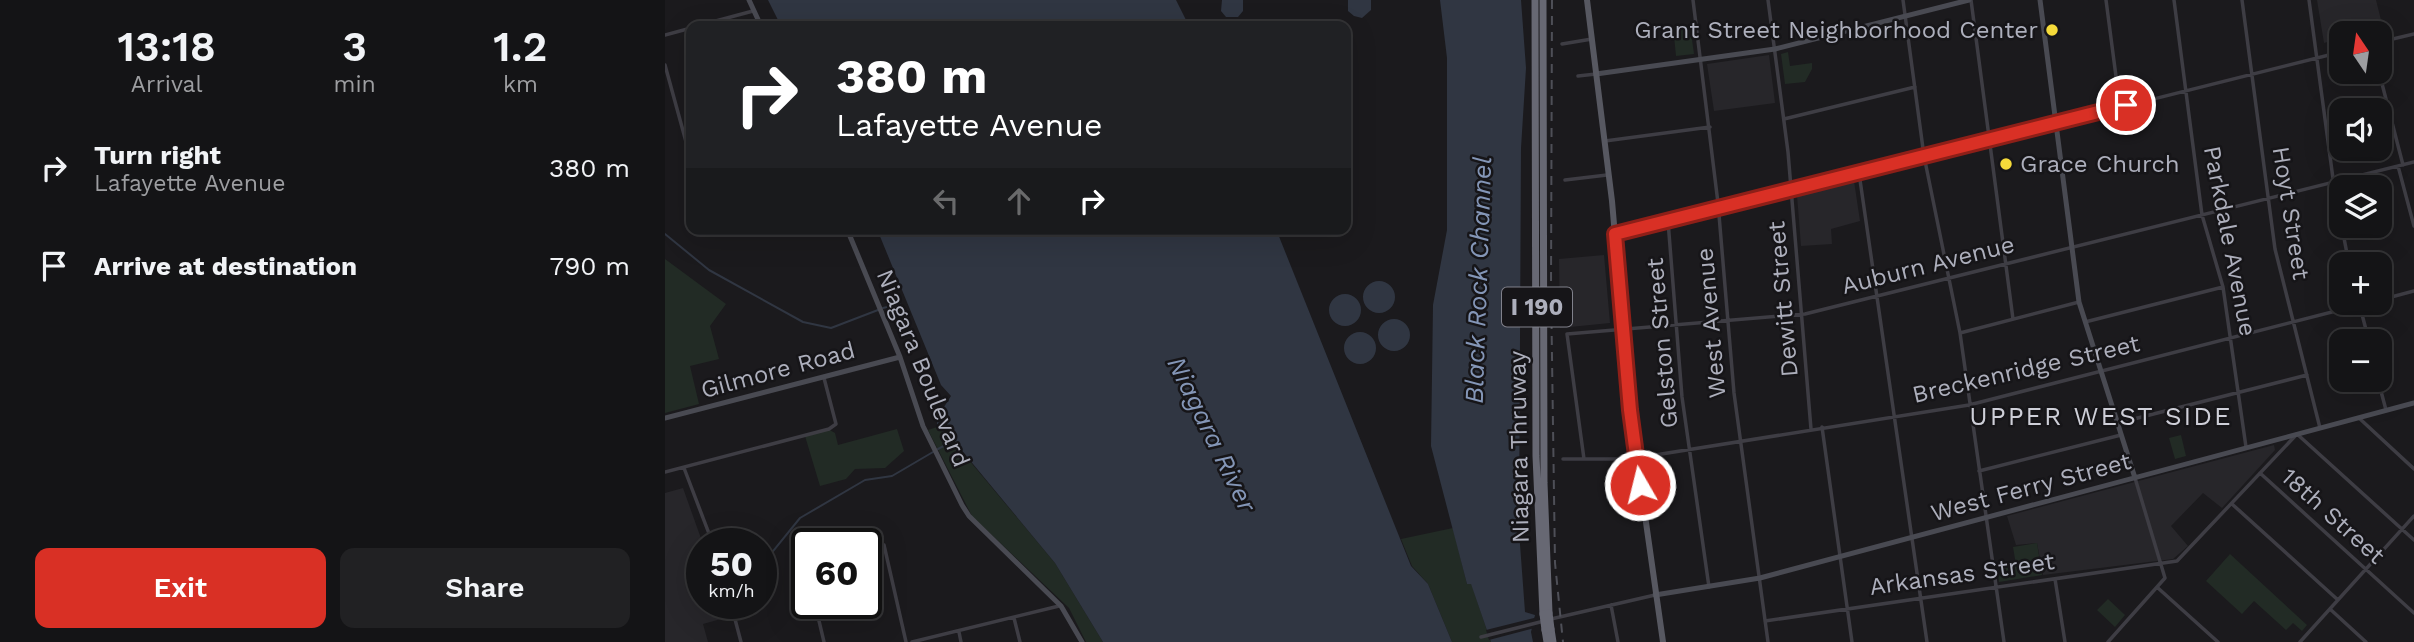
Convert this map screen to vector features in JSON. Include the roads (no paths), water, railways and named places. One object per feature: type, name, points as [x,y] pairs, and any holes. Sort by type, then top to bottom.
[{"type":"highway","name":"Niagara Thruway","points":[[1535,0],[1536,456],[1544,616],[1553,642]]},
{"type":"highway","name":"Niagara Thruway","points":[[1543,0],[1544,616]]},
{"type":"highway","name":"Niagara Thruway","points":[[1547,642],[1548,630]]},
{"type":"main road","points":[[1587,0],[1609,174],[1636,457],[1663,642]]},
{"type":"street","points":[[749,0],[759,21]]},
{"type":"street","name":"West Avenue","points":[[1693,0],[1719,208],[1740,440],[1768,642]]},
{"type":"street","name":"Dewitt Street","points":[[1768,0],[1784,119],[1811,429]]},
{"type":"street","points":[[1903,0],[1924,156],[1959,332],[2004,642]]},
{"type":"street","points":[[1577,76],[1775,49],[1970,0],[2013,319]]},
{"type":"street","points":[[2040,0],[2079,302],[2163,564],[2165,578],[2109,642]]},
{"type":"street","points":[[2106,0],[2120,107]]},
{"type":"street","name":"Parkdale Avenue","points":[[2174,0],[2202,215],[2223,287],[2246,447]]},
{"type":"street","name":"Hoyt Street","points":[[2242,0],[2275,248],[2320,428]]},
{"type":"street","points":[[2309,0],[2333,175]]},
{"type":"street","points":[[716,21],[754,10]]},
{"type":"street","points":[[665,35],[686,29]]},
{"type":"street","points":[[2392,39],[2414,34]]},
{"type":"street","points":[[1562,44],[1592,39]]},
{"type":"street","points":[[1615,234],[2329,55]]},
{"type":"street","points":[[665,65],[686,142]]},
{"type":"street","points":[[2382,84],[2414,226]]},
{"type":"street","points":[[1784,119],[1915,87]]},
{"type":"street","points":[[1605,141],[1710,127]]},
{"type":"street","name":"Auburn Avenue","points":[[2363,175],[2414,162]]},
{"type":"street","points":[[1859,173],[1875,296],[1884,328],[1927,642]]},
{"type":"street","points":[[1565,180],[1609,174]]},
{"type":"street","name":"Auburn Avenue","points":[[1584,459],[1567,334],[1801,314],[2329,183]]},
{"type":"street","name":"Gelston Street","points":[[1668,221],[1676,325],[1709,587]]},
{"type":"street","name":"Niagara Boulevard","points":[[850,235],[901,357],[923,426],[962,505],[969,516],[1061,606],[1082,642]]},
{"type":"street","points":[[2085,322],[2223,287]]},
{"type":"street","points":[[2392,297],[2414,291]]},
{"type":"street","points":[[1959,332],[2079,302]]},
{"type":"street","name":"Breckenridge Street","points":[[1563,459],[1636,457],[1969,405],[2329,312]]},
{"type":"street","name":"Gilmore Road","points":[[665,418],[901,357]]},
{"type":"street","points":[[2118,424],[2307,375]]},
{"type":"street","points":[[665,472],[814,433],[836,424],[823,376]]},
{"type":"street","points":[[2381,392],[2386,410]]},
{"type":"street","name":"West Ferry Street","points":[[1655,595],[1760,578],[2414,403]]},
{"type":"street","points":[[2358,418],[2414,469]]},
{"type":"street","points":[[1822,427],[1853,642]]},
{"type":"street","points":[[2163,564],[2182,559],[2297,434],[2414,540]]},
{"type":"street","points":[[1979,471],[2121,435]]},
{"type":"street","points":[[684,468],[707,528]]},
{"type":"street","name":"18th Street","points":[[2260,473],[2414,613]]},
{"type":"street","points":[[2232,504],[2338,600]]},
{"type":"street","points":[[2300,642],[2414,516]]},
{"type":"street","points":[[884,545],[906,642]]},
{"type":"street","name":"Arkansas Street","points":[[1765,621],[2163,564]]},
{"type":"street","points":[[2056,579],[2065,642]]},
{"type":"street","points":[[2158,588],[2218,642]]},
{"type":"street","points":[[1481,637],[1544,616],[1655,595]]},
{"type":"street","points":[[1611,605],[1618,642]]},
{"type":"street","points":[[912,642],[1061,606]]},
{"type":"street","points":[[2330,609],[2366,642]]},
{"type":"street","points":[[1014,618],[1020,642]]},
{"type":"street","points":[[735,619],[741,642]]},
{"type":"street","points":[[819,619],[824,642]]},
{"type":"street","points":[[959,632],[961,642]]},
{"type":"water","points":[[768,0],[1176,0],[1186,21],[778,21]]},
{"type":"water","points":[[1222,0],[1243,0],[1243,11],[1238,17],[1226,17],[1221,11]]},
{"type":"water","points":[[1348,0],[1371,0],[1371,10],[1362,18],[1354,16],[1348,11]]},
{"type":"water","name":"Black Rock Channel","points":[[1440,0],[1521,0],[1526,68],[1521,148],[1519,531],[1525,612],[1535,615],[1531,632],[1533,642],[1491,642],[1471,584],[1467,584],[1431,446],[1433,305],[1447,230],[1447,58]]},
{"type":"water","name":"Niagara River","points":[[879,235],[1278,235],[1411,566],[1428,584],[1452,642],[1103,642],[1055,563],[954,441],[937,427],[937,418],[951,396],[941,385]]},
{"type":"water","points":[[1379,281],[1390,286],[1395,297],[1390,308],[1379,313],[1368,308],[1363,297],[1368,286]]},
{"type":"water","points":[[1345,294],[1356,299],[1361,310],[1356,321],[1345,326],[1334,321],[1329,310],[1334,299]]},
{"type":"water","points":[[1394,319],[1405,324],[1410,335],[1405,346],[1394,351],[1383,346],[1378,335],[1383,324]]},
{"type":"water","points":[[1360,332],[1371,337],[1376,348],[1371,359],[1360,364],[1349,359],[1344,348],[1349,337]]},
{"type":"waterway","points":[[665,234],[709,270],[803,322],[831,328],[878,310]]},
{"type":"waterway","points":[[883,308],[900,304]]},
{"type":"waterway","points":[[938,449],[953,441]]},
{"type":"waterway","points":[[777,546],[800,518],[865,480],[892,476],[933,452]]},
{"type":"railway","points":[[1552,0],[1551,288],[1555,563],[1563,642]]},
{"type":"place","name":"Grant Street Neighborhood Center","points":[[2052,30]]},
{"type":"place","name":"Grace Church","points":[[2006,164]]},
{"type":"district","name":"UPPER WEST SIDE","points":[[2101,416]]}]
